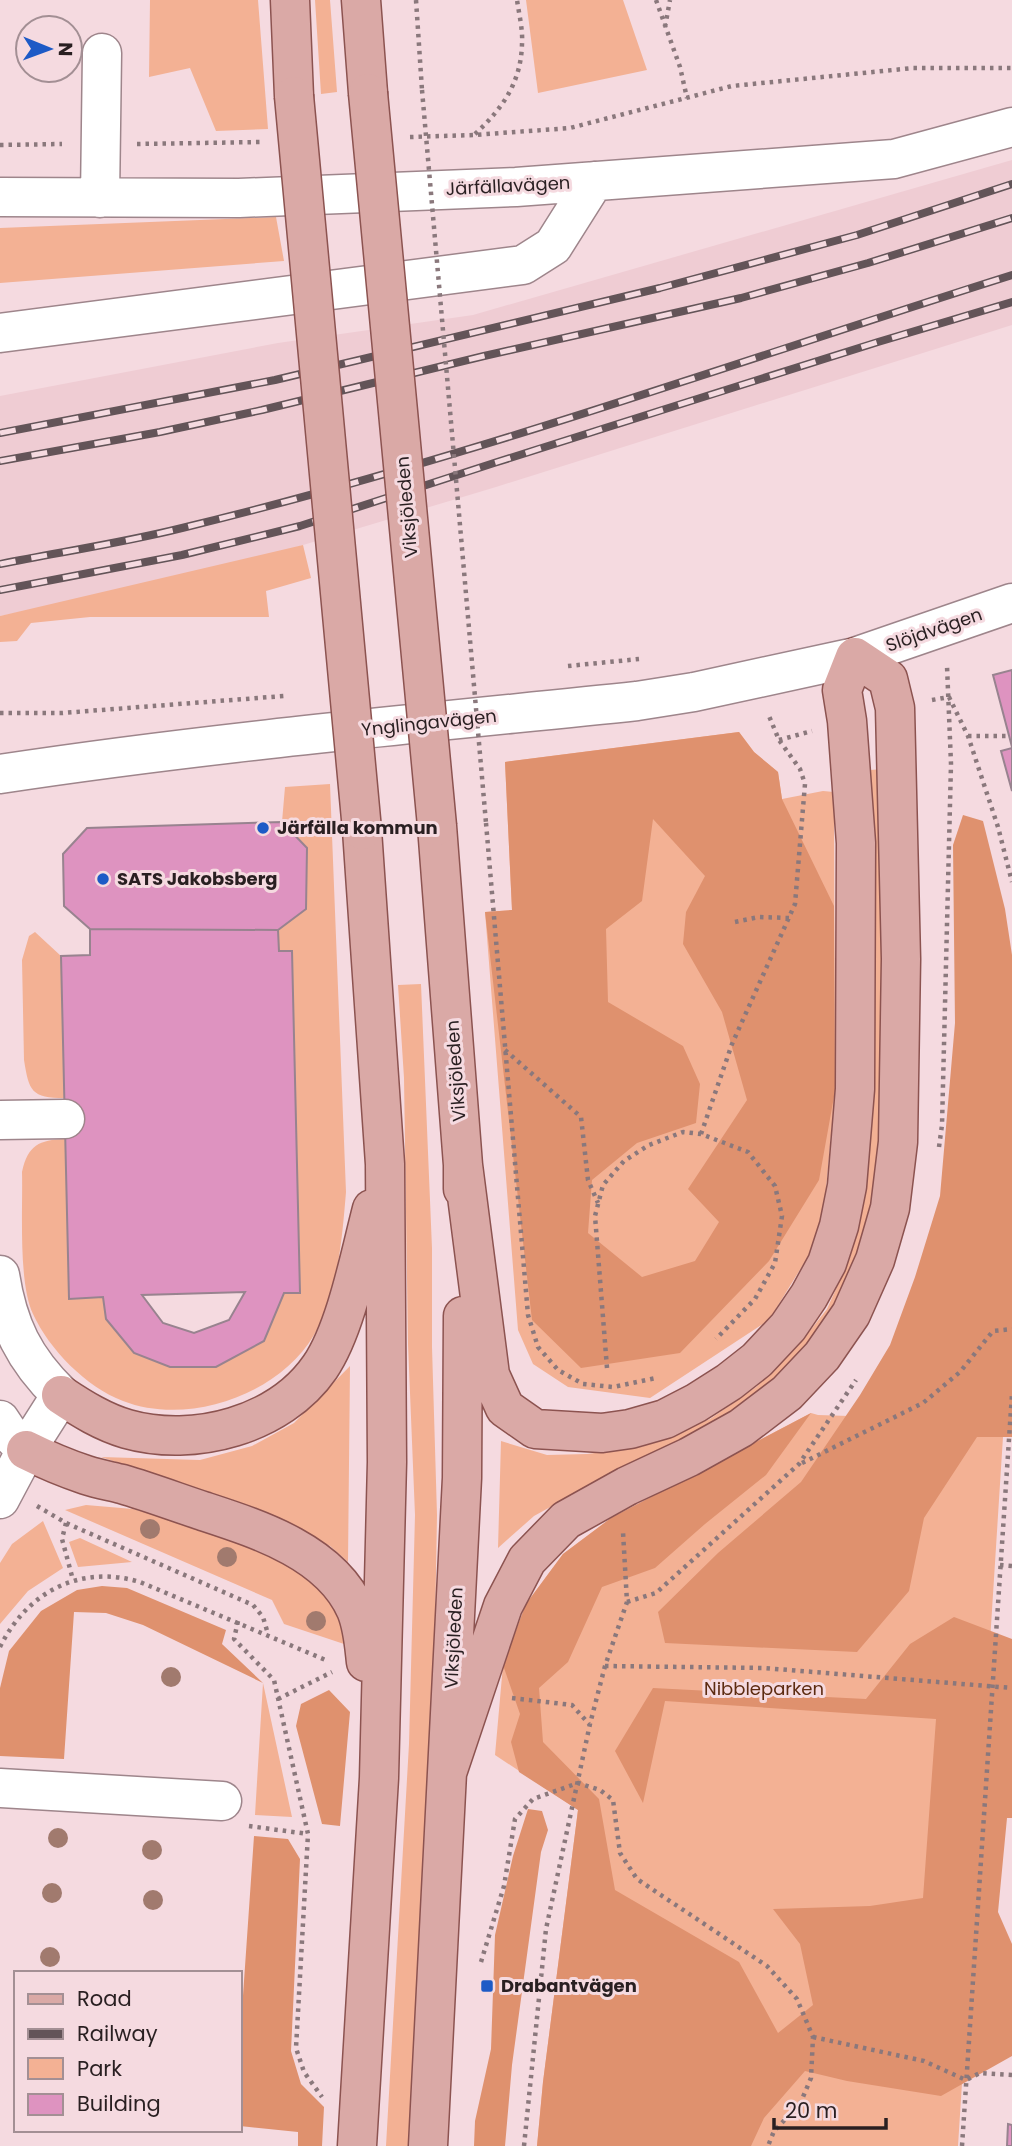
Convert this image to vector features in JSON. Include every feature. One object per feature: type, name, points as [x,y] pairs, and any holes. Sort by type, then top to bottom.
[{"type":"main road","points":[[290,0],[294,96],[362,830],[384,1164],[387,1462],[379,1778],[357,2146]]},
{"type":"main road","name":"Viksjöleden","points":[[361,0],[437,826],[463,1165],[462,1478],[428,2146]]},
{"type":"main road","points":[[448,1770],[503,1606],[527,1560],[566,1520],[741,1428],[788,1393],[822,1356],[851,1314],[875,1260],[890,1208],[898,1142],[901,959],[895,708],[888,679],[855,657],[842,690],[847,721],[856,843],[855,1089],[850,1155],[839,1226],[827,1263],[788,1327],[757,1360],[729,1382],[665,1419],[630,1429],[602,1433],[535,1429],[505,1408],[490,1375],[463,1165]]},
{"type":"main road","points":[[61,1395],[95,1417],[128,1429],[159,1434],[191,1434],[226,1429],[256,1420],[281,1405],[302,1387],[320,1366],[337,1332],[384,1164]]},
{"type":"main road","points":[[26,1450],[52,1463],[87,1475],[260,1530],[298,1549],[322,1566],[341,1586],[355,1608],[363,1630],[379,1778]]},
{"type":"street","points":[[100,198],[102,53]]},
{"type":"street","name":"Järfällavägen","points":[[0,197],[239,198],[516,187],[894,159],[1012,127]]},
{"type":"street","points":[[0,333],[523,265],[553,246],[594,181]]},
{"type":"street","name":"Slöjdvägen","points":[[855,657],[1012,603]]},
{"type":"street","name":"Ynglingavägen","points":[[0,774],[269,739],[637,701],[694,692],[855,657]]},
{"type":"street","points":[[0,1120],[65,1119]]},
{"type":"street","points":[[0,1275],[5,1305],[16,1337],[32,1365],[61,1395],[26,1450],[3,1493]]},
{"type":"street","points":[[0,1420],[26,1450]]},
{"type":"street","points":[[0,1788],[222,1801]]},
{"type":"path","points":[[416,0],[528,1315],[538,1347],[558,1370],[583,1384],[614,1387],[656,1378],[666,1373]]},
{"type":"path","points":[[474,135],[496,114],[515,81],[522,44],[517,0]]},
{"type":"path","points":[[656,0],[680,66],[687,98]]},
{"type":"path","points":[[665,27],[670,0]]},
{"type":"path","points":[[408,137],[570,128],[732,86],[913,68],[1012,68]]},
{"type":"path","points":[[0,145],[274,141]]},
{"type":"path","points":[[701,1134],[732,1044],[795,904],[805,784],[800,769],[779,740],[756,679]]},
{"type":"path","points":[[948,697],[968,736],[998,827],[1012,882]]},
{"type":"path","points":[[968,736],[1009,736]]},
{"type":"path","points":[[735,922],[759,917],[789,918]]},
{"type":"path","points":[[505,1049],[581,1116],[588,1180],[598,1203]]},
{"type":"path","points":[[607,1368],[595,1216],[603,1185],[624,1161],[649,1145],[683,1132],[701,1134],[748,1152],[775,1186],[782,1216],[775,1262],[755,1299],[727,1330],[711,1343]]},
{"type":"path","points":[[799,1464],[923,1403],[960,1372],[993,1331],[1012,1329]]},
{"type":"path","points":[[962,2146],[1012,1394]]},
{"type":"path","points":[[3,1493],[253,1605],[263,1617],[269,1635]]},
{"type":"path","points":[[66,1523],[62,1539],[73,1580]]},
{"type":"path","points":[[524,2146],[546,1929],[590,1724],[605,1666],[627,1602],[623,1525]]},
{"type":"path","points":[[1000,1565],[1012,1566]]},
{"type":"path","points":[[0,1647],[30,1605],[73,1580],[94,1576],[128,1578],[330,1661]]},
{"type":"path","points":[[238,1621],[234,1639],[274,1680],[308,1834],[296,2048],[304,2072],[309,2078]]},
{"type":"path","points":[[605,1666],[764,1668],[1012,1688]]},
{"type":"path","points":[[278,1699],[319,1678]]},
{"type":"path","points":[[508,1697],[572,1705],[590,1724]]},
{"type":"path","points":[[481,1962],[504,1886],[515,1819],[533,1799],[578,1783],[600,1790],[613,1800],[620,1853],[638,1879],[767,1966],[797,1999],[813,2037],[811,2078],[800,2104],[774,2131],[768,2146]]},
{"type":"path","points":[[813,2037],[924,2061],[966,2080]]},
{"type":"path","points":[[966,2080],[980,2073],[1012,2075]]},
{"type":"shaded area","points":[[1012,160],[1012,325],[496,487],[213,572],[0,616],[0,396],[278,343],[473,315]]},
{"type":"shaded area","points":[[739,732],[754,752],[778,772],[782,799],[834,906],[835,1091],[819,1180],[769,1261],[680,1353],[581,1368],[532,1320],[485,912],[512,910],[505,762]],"holes":[[[653,819],[705,876],[686,912],[683,944],[722,1012],[747,1100],[688,1189],[719,1222],[695,1261],[642,1277],[588,1233],[592,1180],[637,1143],[696,1123],[700,1084],[683,1046],[608,1002],[606,929],[642,901]]]},
{"type":"shaded area","points":[[963,815],[983,821],[1005,909],[1012,955],[1012,1437],[977,1437],[924,1518],[909,1591],[857,1652],[665,1643],[658,1612],[718,1553],[801,1482],[890,1345],[915,1277],[940,1196],[955,1023],[953,845]]},
{"type":"shaded area","points":[[811,1413],[766,1475],[655,1568],[602,1587],[568,1662],[539,1688],[543,1742],[599,1799],[615,1890],[739,1962],[778,2033],[813,2005],[800,1944],[773,1909],[870,1906],[923,1898],[936,1719],[665,1701],[643,1803],[615,1751],[653,1688],[866,1699],[910,1644],[954,1617],[1012,1639],[1012,1818],[1007,1818],[998,1912],[1012,1944],[1012,2056],[941,2096],[847,2081],[805,2071],[764,2118],[751,2146],[537,2146],[578,1810],[519,1772],[511,1742],[520,1714],[503,1665],[526,1604],[563,1554],[611,1518]]},
{"type":"shaded area","points":[[102,1586],[127,1588],[226,1630],[222,1644],[263,1683],[143,1625],[106,1613],[74,1612],[64,1759],[0,1756],[0,1688],[9,1651],[41,1611],[77,1590]]},
{"type":"shaded area","points":[[329,1690],[350,1712],[340,1826],[322,1824],[296,1726],[301,1704]]},
{"type":"shaded area","points":[[528,1809],[542,1811],[548,1830],[541,1852],[512,2065],[505,2146],[474,2146],[475,2121],[491,2049],[495,1935],[513,1856]]},
{"type":"shaded area","points":[[254,1836],[288,1839],[300,1859],[291,2051],[301,2084],[324,2107],[322,2146],[298,2146],[298,2132],[242,2126],[242,2010]]},
{"type":"green space","points":[[150,0],[258,0],[268,129],[216,131],[190,68],[149,77]]},
{"type":"green space","points":[[315,0],[330,0],[337,92],[321,94]]},
{"type":"green space","points":[[526,0],[623,0],[647,70],[538,93]]},
{"type":"green space","points":[[276,217],[284,261],[0,283],[0,228]]},
{"type":"green space","points":[[303,545],[311,578],[266,591],[269,617],[90,617],[31,623],[17,641],[0,642],[0,616]]},
{"type":"green space","points":[[739,732],[754,752],[778,772],[782,799],[823,791],[834,792],[835,1091],[822,1234],[769,1320],[650,1398],[568,1387],[533,1364],[518,1330],[485,912],[512,910],[505,762]]},
{"type":"green space","points":[[883,769],[886,1059],[872,1214],[852,1274],[822,1336],[737,1413],[621,1468],[534,1516],[498,1548],[501,1441],[547,1455],[587,1454],[641,1447],[710,1419],[756,1387],[798,1346],[827,1309],[850,1258],[863,1203],[870,770]]},
{"type":"green space","points":[[330,784],[346,1192],[338,1266],[329,1302],[314,1335],[298,1356],[278,1375],[255,1389],[229,1400],[175,1410],[148,1408],[123,1401],[82,1377],[59,1353],[33,1314],[23,1265],[22,1172],[25,1163],[36,1146],[65,1139],[69,1298],[103,1297],[106,1319],[134,1353],[170,1367],[216,1367],[264,1341],[284,1293],[300,1292],[292,952],[279,951],[278,930],[306,908],[307,848],[282,822],[285,787]]},
{"type":"green space","points":[[35,932],[61,956],[65,1098],[45,1096],[34,1091],[30,1086],[24,1060],[22,960],[29,936]]},
{"type":"green space","points":[[421,984],[432,1248],[437,1515],[433,1743],[409,2146],[386,2146],[409,1744],[415,1515],[408,1344],[404,1078],[398,985]]},
{"type":"green space","points":[[350,1366],[348,1562],[330,1546],[260,1511],[101,1457],[200,1460],[252,1446],[294,1423]]},
{"type":"green space","name":"Nibbleparken","points":[[811,1413],[1004,1421],[958,2146],[537,2146],[578,1810],[495,1755],[503,1665],[526,1604],[563,1554],[611,1518]]},
{"type":"green space","points":[[86,1505],[133,1509],[177,1521],[238,1541],[306,1574],[335,1608],[347,1645],[284,1624],[272,1600],[65,1510]]},
{"type":"green space","points":[[43,1521],[63,1568],[28,1591],[0,1624],[0,1563],[12,1544]]},
{"type":"green space","points":[[80,1538],[132,1562],[78,1567],[69,1542]]},
{"type":"green space","points":[[263,1683],[292,1817],[255,1815]]},
{"type":"building","points":[[1012,670],[1012,747],[993,675]]},
{"type":"building","points":[[1012,748],[1012,791],[1001,751]]},
{"type":"building","points":[[282,822],[307,848],[306,909],[278,930],[90,929],[64,906],[63,854],[87,828]]},
{"type":"building","points":[[90,929],[278,930],[279,951],[292,951],[300,1293],[284,1293],[264,1341],[216,1367],[170,1367],[134,1353],[106,1319],[103,1297],[69,1299],[61,956],[90,955]],"holes":[[[245,1292],[229,1320],[194,1333],[163,1323],[142,1295]]]},
{"type":"building","points":[[1008,2124],[1012,2125],[1012,2146],[1007,2146]]},
{"type":"railway","points":[[0,433],[275,380],[660,288],[857,235],[1012,184]]},
{"type":"railway","points":[[0,461],[160,432],[262,410],[741,298],[868,263],[1012,218]]},
{"type":"railway","points":[[0,564],[159,533],[391,472],[599,409],[1012,275]]},
{"type":"railway","points":[[0,590],[182,555],[300,526],[1012,302]]},
{"type":"place","name":"Järfälla kommun","points":[[263,828]]},
{"type":"place","name":"SATS Jakobsberg","points":[[103,879]]},
{"type":"place","name":"Drabantvägen","points":[[487,1986]]}]
